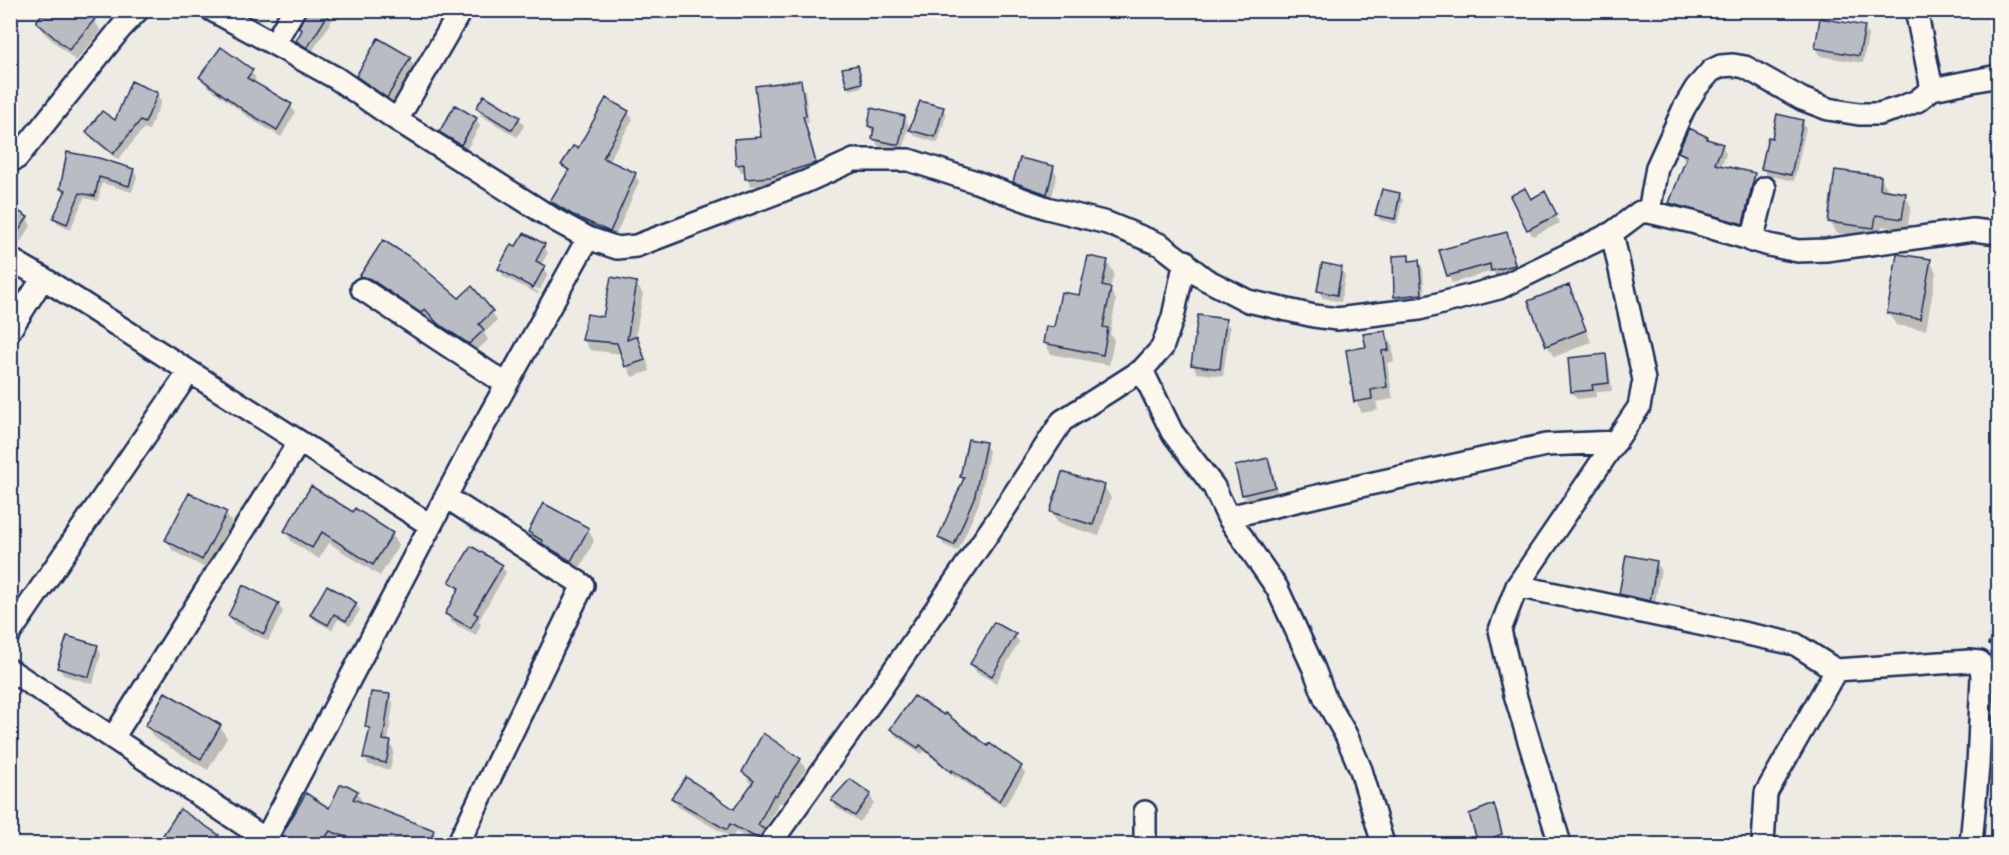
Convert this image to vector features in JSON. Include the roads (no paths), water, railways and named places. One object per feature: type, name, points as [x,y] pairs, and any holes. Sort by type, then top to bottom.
[{"type":"street","points":[[10,161],[17,158],[138,10]]},
{"type":"street","points":[[212,10],[336,78],[524,201],[588,238],[617,248],[636,246],[806,182],[854,160],[909,160],[1047,208],[1107,223],[1161,245],[1185,261],[1205,279],[1248,302],[1337,320],[1419,309],[1499,288],[1612,233],[1640,212],[1692,222],[1752,241],[1798,251],[1826,250],[1973,230],[1998,233]]},
{"type":"street","points":[[274,44],[294,10]]},
{"type":"street","points":[[397,120],[461,10]]},
{"type":"street","points":[[1916,10],[1932,89]]},
{"type":"street","points":[[1649,212],[1657,167],[1684,108],[1696,88],[1711,71],[1721,66],[1744,67],[1802,99],[1828,109],[1858,114],[1879,114],[1917,101],[1932,89],[1998,76]]},
{"type":"street","points":[[1752,241],[1765,188]]},
{"type":"street","points":[[1560,844],[1514,691],[1500,630],[1517,585],[1640,407],[1644,380],[1612,233]]},
{"type":"street","points":[[10,670],[267,843],[430,525],[588,238]]},
{"type":"street","points":[[10,258],[430,525]]},
{"type":"street","points":[[770,844],[880,690],[998,519],[1062,421],[1142,369],[1162,348],[1173,316],[1185,261]]},
{"type":"street","points":[[10,330],[43,278]]},
{"type":"street","points":[[362,289],[506,384]]},
{"type":"street","points":[[1142,369],[1172,432],[1214,487],[1228,517],[1277,588],[1325,698],[1346,735],[1361,770],[1383,844]]},
{"type":"street","points":[[10,633],[189,372]]},
{"type":"street","points":[[114,738],[299,442]]},
{"type":"street","points":[[1228,517],[1546,445],[1616,442]]},
{"type":"street","points":[[446,497],[583,585],[458,844]]},
{"type":"street","points":[[1517,585],[1795,644],[1836,670],[1980,662],[1982,676],[1978,766],[1971,844]]},
{"type":"street","points":[[1763,844],[1766,793],[1836,670]]},
{"type":"street","points":[[1145,812],[1145,844]]}]
